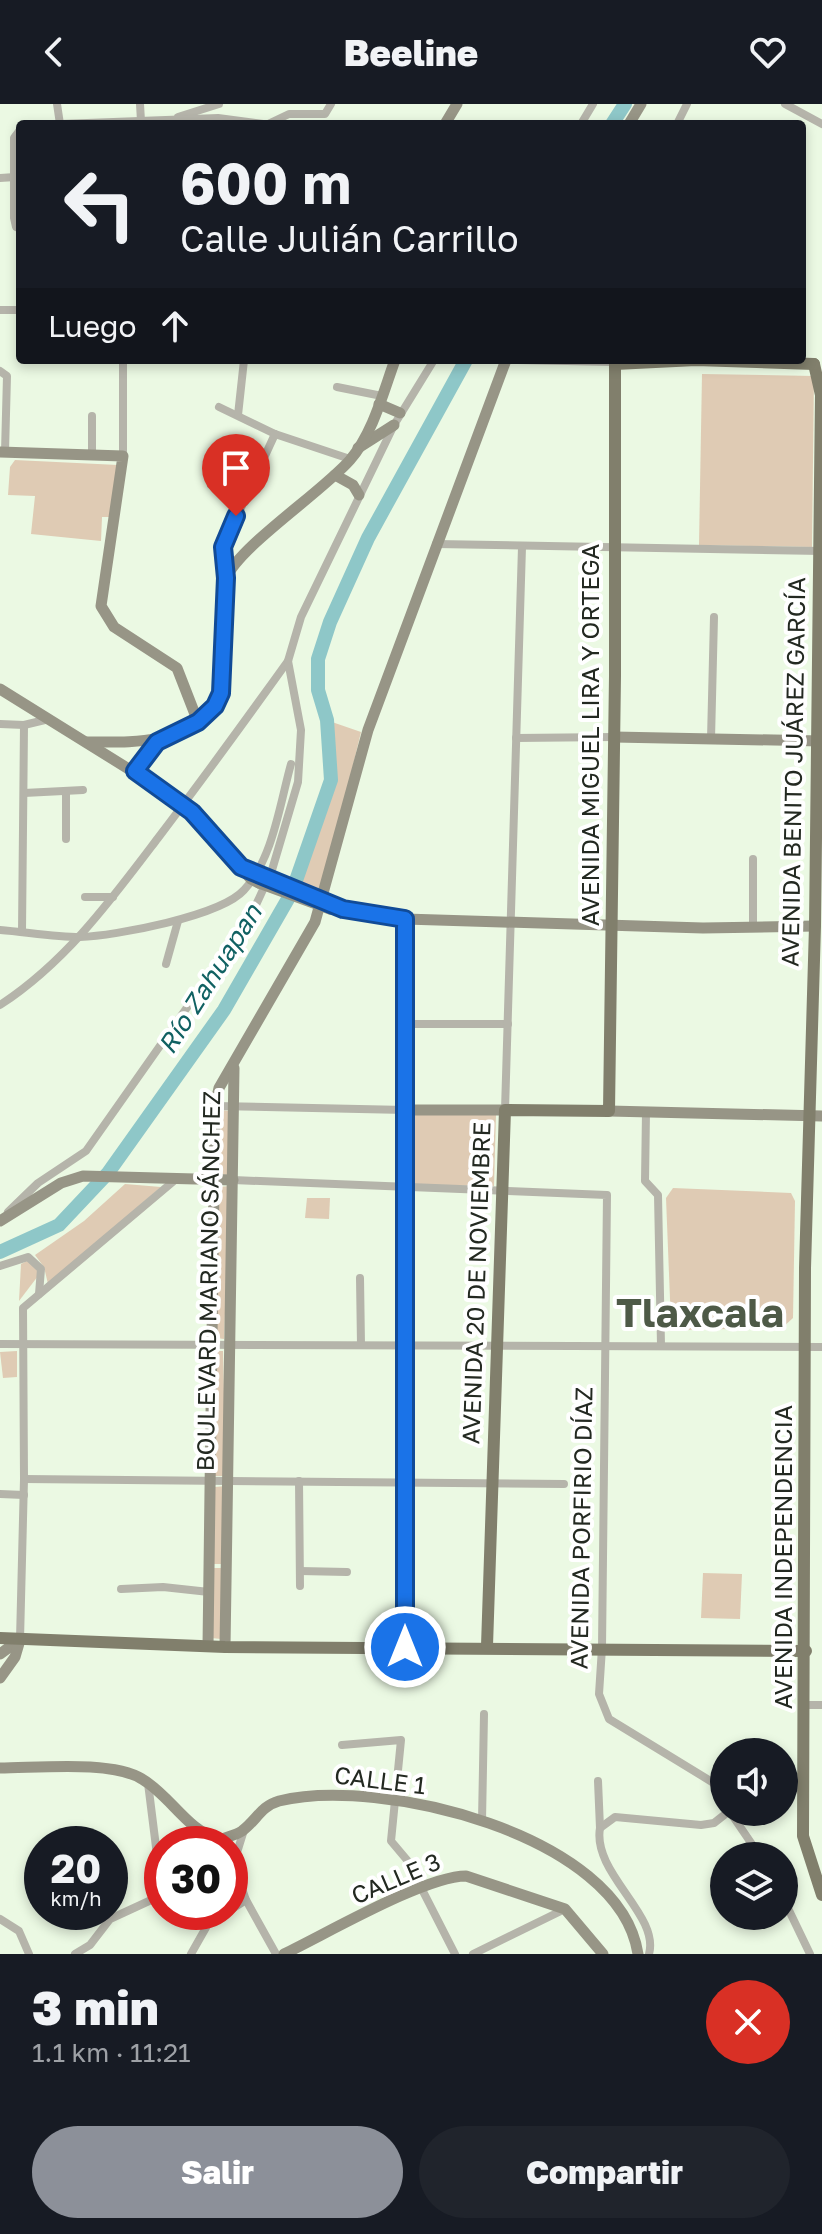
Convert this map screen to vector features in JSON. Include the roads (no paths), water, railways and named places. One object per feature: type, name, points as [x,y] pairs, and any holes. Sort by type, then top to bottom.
[{"type":"main road","name":"AVENIDA BENITO JUÁREZ GARCÍA","points":[[809,1182],[815,1116],[819,926],[821,394],[813,360]]},
{"type":"main road","name":"AVENIDA MIGUEL LIRA Y ORTEGA","points":[[609,1111],[613,925],[615,364]]},
{"type":"main road","points":[[505,1110],[609,1111]]},
{"type":"main road","name":"AVENIDA 20 DE NOVIEMBRE","points":[[487,1646],[505,1110]]},
{"type":"main road","name":"AVENIDA INDEPENDENCIA","points":[[809,1182],[803,1836],[822,1895]]},
{"type":"main road","points":[[0,1638],[225,1647],[487,1646],[806,1651]]},
{"type":"main road","name":"AVENIDA INDEPENDENCIA","points":[[810,1863],[822,1883]]},
{"type":"street","points":[[170,119],[219,104]]},
{"type":"street","points":[[275,120],[289,114],[325,114],[331,104]]},
{"type":"street","points":[[785,104],[822,124]]},
{"type":"street","points":[[156,120],[248,120]]},
{"type":"street","points":[[16,135],[16,227]]},
{"type":"street","points":[[0,178],[15,177]]},
{"type":"street","points":[[123,364],[123,456],[101,606],[114,627],[177,668],[198,722]]},
{"type":"street","points":[[238,415],[244,364]]},
{"type":"street","points":[[226,578],[240,559],[350,459],[381,400],[394,364]]},
{"type":"street","points":[[0,1005],[47,971],[81,937],[184,805],[288,661],[301,617],[359,495],[400,413],[431,364]]},
{"type":"street","points":[[234,1068],[315,922],[368,730],[504,364]]},
{"type":"street","points":[[0,371],[7,376],[3,452],[123,456]]},
{"type":"street","points":[[337,387],[381,400],[400,413]]},
{"type":"street","points":[[219,407],[275,434],[350,459]]},
{"type":"street","points":[[92,416],[92,456]]},
{"type":"street","points":[[358,448],[394,425]]},
{"type":"street","points":[[87,742],[157,742],[198,722],[215,706],[221,693],[226,578],[223,547],[275,434]]},
{"type":"street","points":[[335,475],[353,485],[359,495]]},
{"type":"street","points":[[211,485],[245,502]]},
{"type":"street","points":[[436,544],[820,551]]},
{"type":"street","name":"AVENIDA 20 DE NOVIEMBRE","points":[[505,1110],[522,547]]},
{"type":"street","points":[[711,739],[714,617]]},
{"type":"street","points":[[0,1220],[38,1183],[86,1151],[250,918],[272,870],[298,782],[301,730],[288,661]]},
{"type":"street","points":[[0,689],[135,771],[184,805],[241,867],[257,878],[335,907],[405,919],[613,925],[819,926]]},
{"type":"street","points":[[0,724],[24,725],[49,719]]},
{"type":"street","points":[[22,932],[24,725]]},
{"type":"street","points":[[516,738],[819,741]]},
{"type":"street","points":[[135,771],[157,742]]},
{"type":"street","points":[[0,930],[81,937],[178,921],[232,899],[257,878],[291,764]]},
{"type":"street","points":[[24,793],[83,790]]},
{"type":"street","points":[[66,791],[66,839]]},
{"type":"street","points":[[753,859],[753,927]]},
{"type":"street","points":[[85,897],[113,897]]},
{"type":"street","points":[[405,919],[405,1647]]},
{"type":"street","points":[[166,964],[178,921]]},
{"type":"street","points":[[406,1024],[508,1024]]},
{"type":"street","name":"BOULEVARD MARIANO SÁNCHEZ","points":[[208,1646],[215,1106],[219,1088],[234,1068]]},
{"type":"street","name":"BOULEVARD MARIANO SÁNCHEZ","points":[[225,1647],[234,1068]]},
{"type":"street","points":[[215,1106],[505,1110]]},
{"type":"street","points":[[609,1111],[815,1116]]},
{"type":"street","points":[[646,1112],[645,1181],[658,1195],[661,1345]]},
{"type":"street","points":[[0,1220],[71,1179],[233,1180],[500,1192]]},
{"type":"street","points":[[0,1678],[15,1657],[20,1640],[24,1495],[23,1308],[175,1180]]},
{"type":"street","name":"AVENIDA PORFIRIO DÍAZ","points":[[500,1192],[607,1195],[599,1694],[609,1719],[710,1781]]},
{"type":"street","points":[[0,1266],[28,1257],[41,1269],[39,1294]]},
{"type":"street","points":[[360,1278],[361,1345]]},
{"type":"street","points":[[0,1344],[822,1347]]},
{"type":"street","points":[[24,1479],[564,1484]]},
{"type":"street","points":[[299,1481],[300,1586]]},
{"type":"street","points":[[0,1494],[24,1495]]},
{"type":"street","points":[[210,1566],[227,1566]]},
{"type":"street","points":[[300,1571],[347,1572]]},
{"type":"street","points":[[121,1589],[163,1587],[209,1592]]},
{"type":"street","points":[[0,1654],[20,1640]]},
{"type":"street","points":[[806,1705],[822,1705]]},
{"type":"street","points":[[482,1821],[484,1714]]},
{"type":"street","points":[[342,1745],[401,1740],[391,1841],[407,1860],[455,1954]]},
{"type":"street","name":"CALLE 1","points":[[0,1768],[109,1769],[133,1774],[148,1783],[193,1826]]},
{"type":"street","points":[[598,1781],[599,1837],[604,1857],[647,1931],[651,1945],[649,1954]]},
{"type":"street","points":[[148,1783],[153,1826]]},
{"type":"street","name":"CALLE 1","points":[[248,1826],[266,1806],[280,1801],[337,1795],[397,1800],[482,1821],[524,1838],[578,1867],[612,1900],[627,1924],[638,1954]]},
{"type":"street","points":[[600,1828],[615,1817],[701,1825],[710,1822]]},
{"type":"street","name":"CALLE 3","points":[[284,1954],[450,1876],[466,1876],[569,1912]]},
{"type":"street","points":[[75,1954],[92,1950],[110,1919],[144,1903]]},
{"type":"street","points":[[248,1904],[276,1954]]},
{"type":"street","points":[[473,1954],[569,1912],[603,1954]]},
{"type":"street","points":[[0,1919],[19,1931],[29,1954]]},
{"type":"street","points":[[798,1929],[810,1954]]},
{"type":"street","points":[[191,1954],[205,1930]]},
{"type":"waterway","name":"Río Zahuapan","points":[[615,120],[625,104]]},
{"type":"waterway","name":"Río Zahuapan","points":[[0,1252],[59,1225],[108,1173],[224,1010],[292,892],[331,780],[327,720],[318,690],[318,659],[330,622],[368,538],[464,364]]},
{"type":"district","name":"Tlaxcala","points":[[700,1313]]}]
